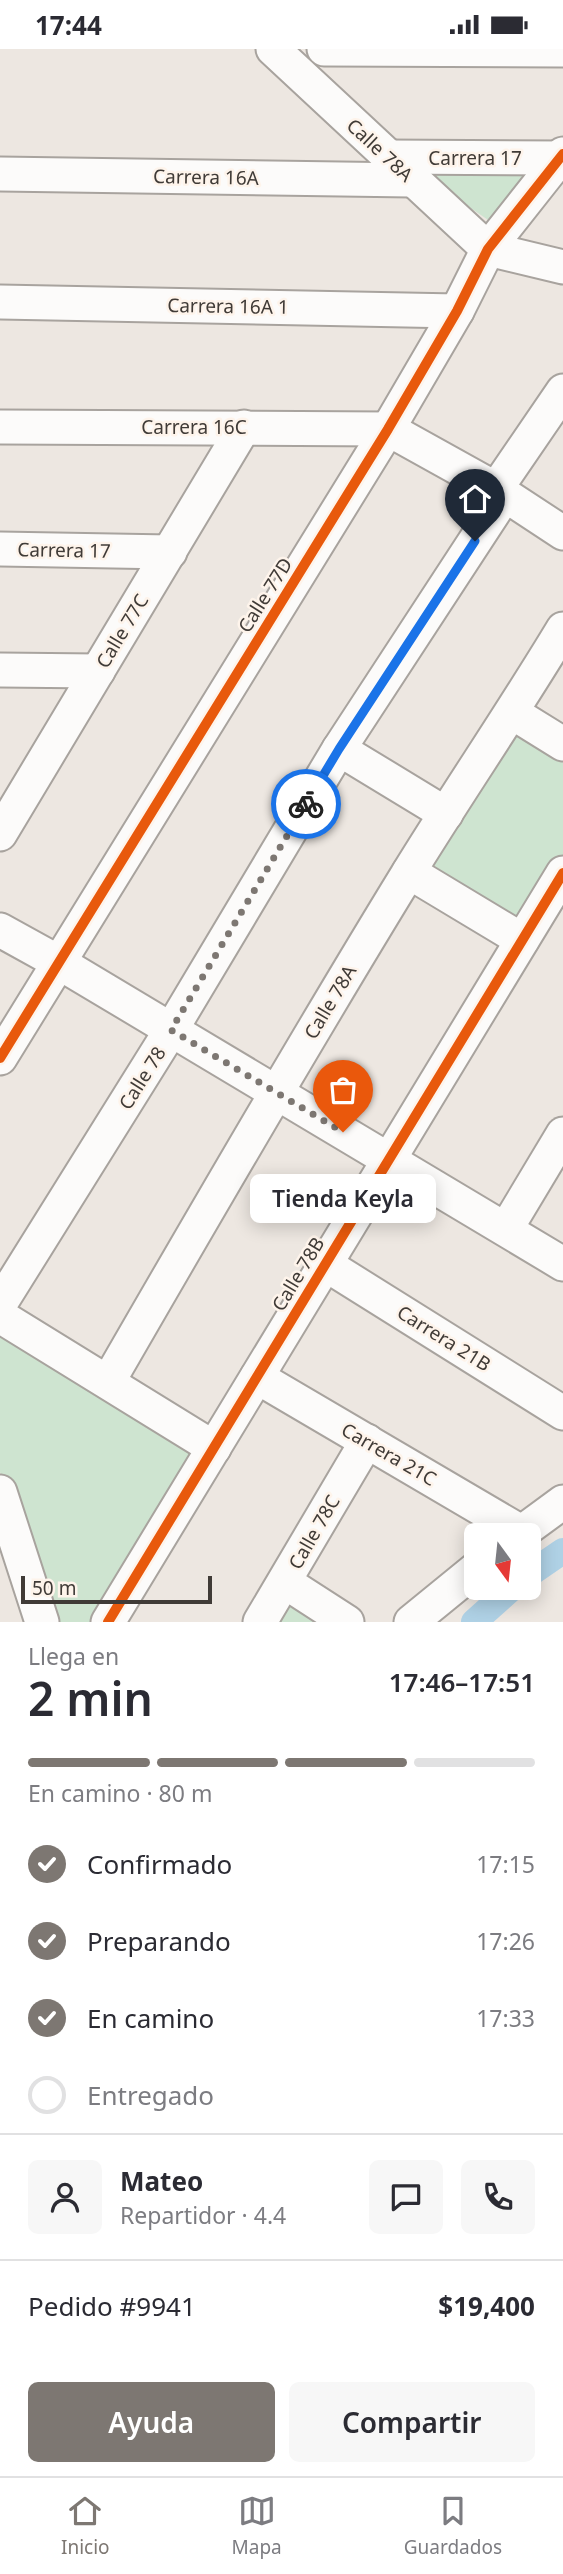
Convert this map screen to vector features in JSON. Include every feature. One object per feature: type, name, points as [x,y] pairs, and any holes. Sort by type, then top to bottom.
[{"type":"street","name":"Calle 78A","points":[[273,49],[488,249]]},
{"type":"street","points":[[324,49],[563,50]]},
{"type":"street","name":"Carrera 17","points":[[387,157],[561,157]]},
{"type":"street","name":"Calle 77D","points":[[0,1058],[388,429],[457,311],[488,249],[561,157]]},
{"type":"street","name":"Carrera 16A","points":[[0,174],[411,180]]},
{"type":"street","points":[[488,249],[563,267]]},
{"type":"street","name":"Carrera 16A 1","points":[[0,302],[457,311]]},
{"type":"street","name":"Calle 78","points":[[0,1304],[171,1030],[339,749],[563,391]]},
{"type":"street","name":"Carrera 16C","points":[[0,427],[388,429]]},
{"type":"street","name":"Calle 77C","points":[[0,834],[11,798],[98,671],[244,428]]},
{"type":"street","points":[[388,429],[501,492],[563,533]]},
{"type":"street","name":"Carrera 17","points":[[0,549],[170,552]]},
{"type":"street","name":"Calle 78A","points":[[108,1382],[275,1092],[409,871],[513,713],[563,629]]},
{"type":"street","points":[[0,670],[98,671]]},
{"type":"street","points":[[513,713],[563,744]]},
{"type":"street","points":[[339,749],[446,814]]},
{"type":"street","points":[[409,871],[522,940]]},
{"type":"street","name":"Calle 78B","points":[[107,1622],[522,940],[561,881]]},
{"type":"street","points":[[0,930],[563,1264]]},
{"type":"street","points":[[506,1229],[563,1134]]},
{"type":"street","name":"Carrera 21B","points":[[325,1264],[563,1413]]},
{"type":"street","points":[[0,1316],[214,1448]]},
{"type":"street","name":"Carrera 21C","points":[[257,1377],[503,1523]]},
{"type":"street","name":"Calle 78C","points":[[260,1622],[367,1441]]},
{"type":"street","points":[[0,1492],[41,1622]]},
{"type":"street","points":[[534,1523],[563,1502]]},
{"type":"street","points":[[411,1622],[464,1579]]},
{"type":"street","points":[[285,1582],[347,1622]]},
{"type":"green space","points":[[533,168],[494,224],[415,170]]},
{"type":"green space","points":[[515,731],[563,761],[563,858],[523,921],[431,864]]},
{"type":"green space","points":[[0,1333],[193,1450],[90,1622],[49,1622],[0,1472]]},
{"type":"green space","points":[[286,1596],[327,1622],[269,1622]]},
{"type":"waterway","points":[[541,1566],[563,1551]]},
{"type":"waterway","points":[[474,1622],[499,1600]]},
{"type":"cycle path","points":[[0,1058],[388,429],[457,311],[488,249],[563,154]]},
{"type":"cycle path","points":[[108,1622],[563,873]]},
{"type":"way so far","points":[[306,804],[171,1030],[343,1132]]},
{"type":"place","name":"Tienda Keyla","points":[[343,1132]]},
{"type":"route","points":[[306,804],[475,541]]}]
